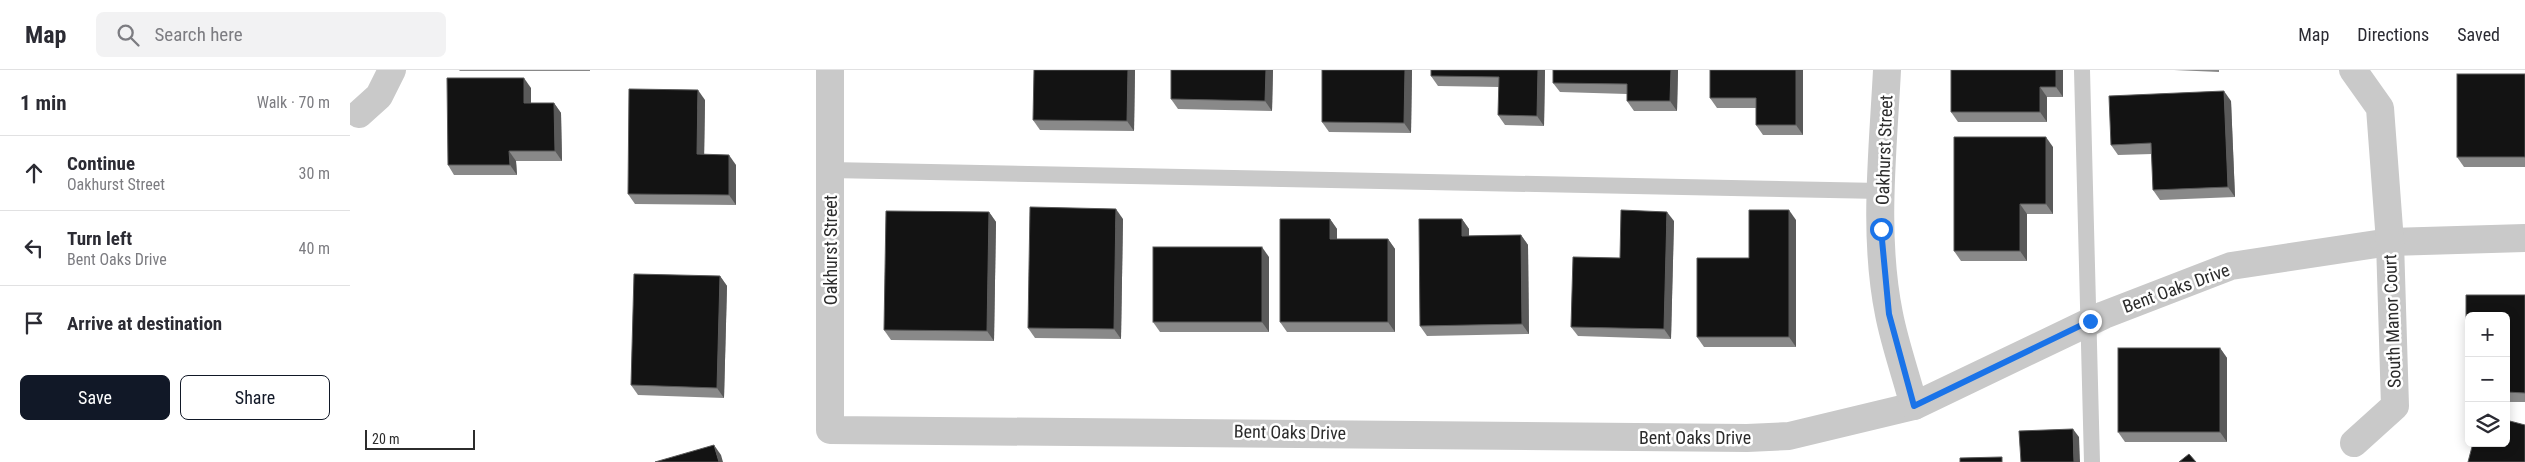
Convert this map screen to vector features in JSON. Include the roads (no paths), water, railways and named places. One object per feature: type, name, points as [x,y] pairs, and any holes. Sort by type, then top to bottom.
[{"type":"street","points":[[359,114],[379,96],[392,70]]},
{"type":"street","name":"Oakhurst Street","points":[[830,70],[830,430]]},
{"type":"street","name":"Oakhurst Street","points":[[1887,70],[1881,191],[1882,246],[1889,314],[1914,406]]},
{"type":"street","name":"South Manor Court","points":[[2352,70],[2380,108],[2390,242],[2395,406],[2354,443]]},
{"type":"street","name":"Bent Oaks Drive","points":[[830,430],[1747,438],[1789,436],[1914,406],[2090,321],[2231,266],[2390,242],[2525,238]]},
{"type":"lane","points":[[2082,70],[2090,321],[2092,462]]},
{"type":"lane","points":[[830,170],[1881,191]]}]
